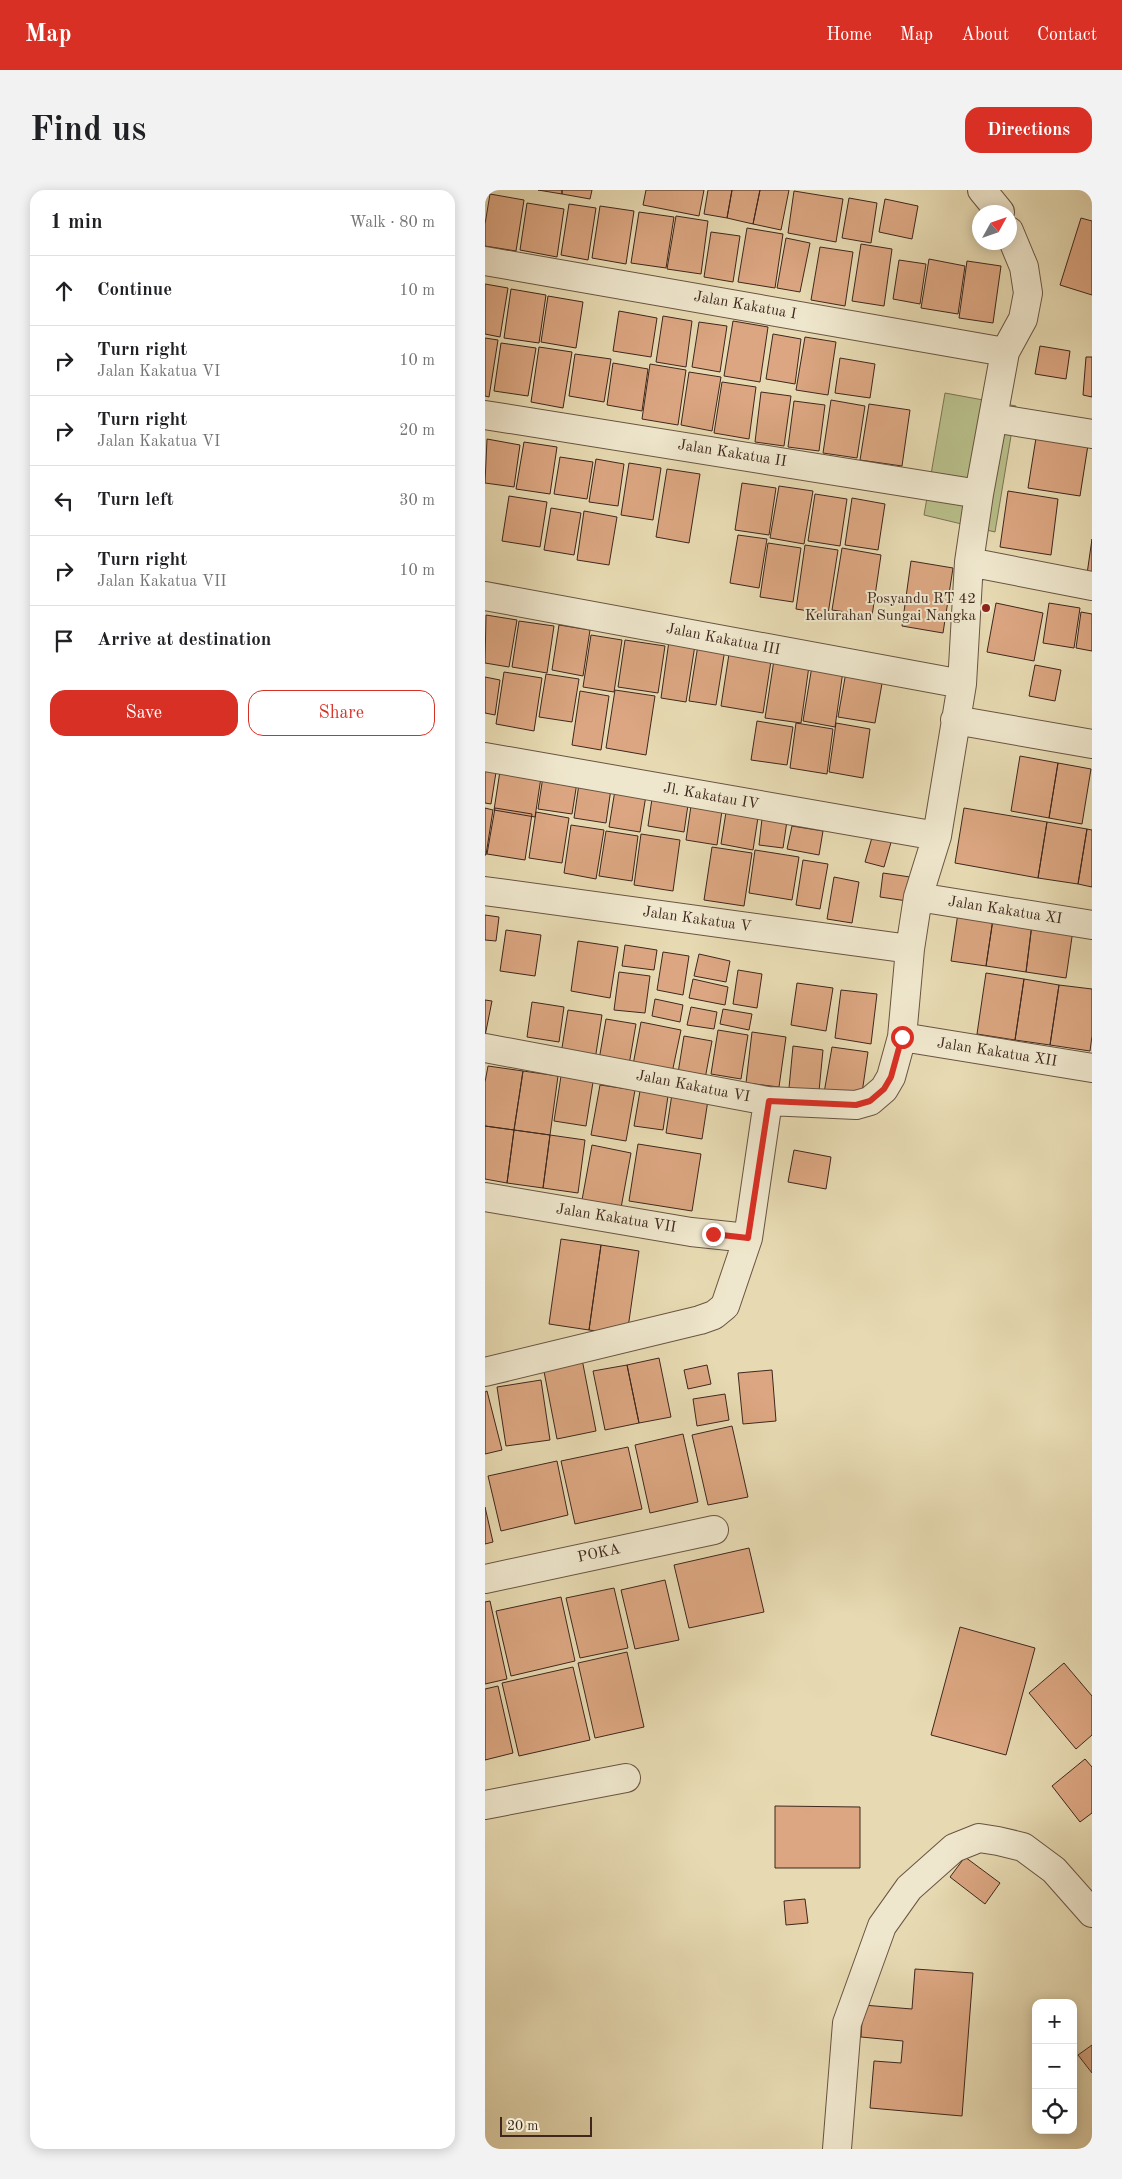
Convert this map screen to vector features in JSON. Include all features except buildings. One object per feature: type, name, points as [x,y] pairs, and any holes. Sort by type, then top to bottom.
[{"type":"street","points":[[983,190],[994,205]]},
{"type":"street","points":[[902,1037],[917,898],[937,836],[962,684],[969,562],[979,494],[1005,352],[1023,319],[1028,292],[1024,267],[1017,250]]},
{"type":"street","name":"Jalan Kakatua I","points":[[485,261],[1005,352]]},
{"type":"street","name":"Jalan Kakatua II","points":[[485,415],[979,494]]},
{"type":"street","points":[[993,418],[1092,434]]},
{"type":"street","points":[[969,562],[1092,586]]},
{"type":"street","name":"Jalan Kakatua III","points":[[485,596],[962,684]]},
{"type":"street","points":[[955,720],[1092,744]]},
{"type":"street","name":"Jl. Kakatau IV","points":[[485,757],[937,836]]},
{"type":"street","name":"Jalan Kakatua V","points":[[485,891],[910,949]]},
{"type":"street","name":"Jalan Kakatua XI","points":[[917,898],[1092,925]]},
{"type":"street","name":"Jalan Kakatua XII","points":[[902,1037],[1092,1068]]},
{"type":"street","name":"Jalan Kakatua VI","points":[[485,1048],[769,1101],[856,1105],[870,1101],[884,1089],[891,1077],[902,1037]]},
{"type":"street","points":[[485,1372],[700,1320],[714,1315],[725,1306],[748,1238],[769,1101]]},
{"type":"street","name":"Jalan Kakatua VII","points":[[485,1197],[691,1232],[748,1238]]},
{"type":"street","name":"POKA","points":[[485,1579],[714,1530]]},
{"type":"street","points":[[485,1805],[626,1778]]},
{"type":"street","points":[[837,2149],[847,2023],[882,1926],[909,1888],[954,1848],[979,1838],[1023,1847],[1031,1852],[1054,1870],[1092,1913]]},
{"type":"green space","points":[[945,393],[1016,406],[995,532],[924,515]]},
{"type":"place","name":"Posyandu RT 42 Kelurahan Sungai Nangka","points":[[986,608]]},
{"type":"route","points":[[713,1234],[748,1238],[758,1161],[769,1101],[856,1105],[870,1101],[884,1089],[891,1077],[902,1037]]}]
